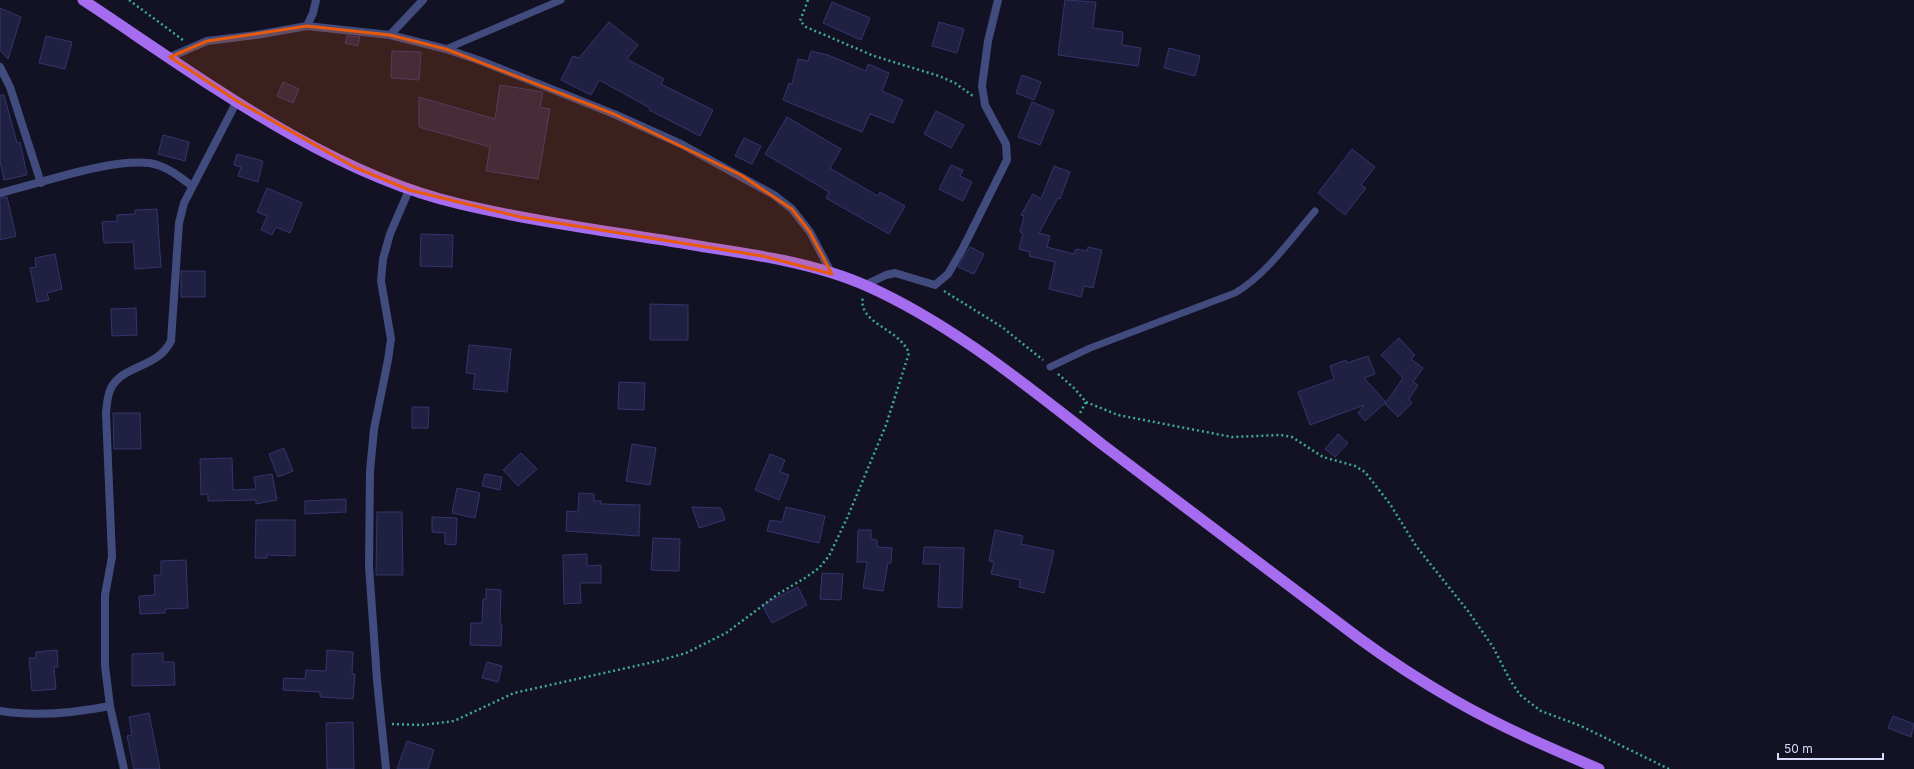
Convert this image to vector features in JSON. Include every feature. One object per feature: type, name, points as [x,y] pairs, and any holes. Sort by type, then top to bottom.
[{"type":"main road","points":[[82,0],[281,128],[354,167],[409,190],[457,204],[520,217],[762,256],[803,265],[865,285],[930,319],[994,361],[1403,670],[1455,701],[1522,735],[1600,769]]},
{"type":"street","points":[[307,26],[313,13],[316,0]]},
{"type":"street","points":[[390,35],[424,0]]},
{"type":"street","points":[[865,285],[886,274],[895,273],[935,285],[948,274],[962,250],[1007,160],[1006,144],[1002,134],[985,105],[982,86],[983,70],[998,0]]},
{"type":"street","points":[[170,57],[192,46],[207,41],[256,35],[307,26],[390,35],[446,49],[481,61],[614,114],[681,144],[741,175],[774,195],[792,209],[810,232],[832,274]]},
{"type":"street","points":[[0,67],[10,86],[41,183]]},
{"type":"street","points":[[124,769],[110,706],[105,666],[105,595],[112,557],[106,412],[107,398],[112,387],[118,380],[126,373],[160,357],[171,341],[179,223],[184,203],[237,101]]},
{"type":"street","points":[[0,194],[86,170],[124,163],[150,163],[173,172],[192,186]]},
{"type":"street","points":[[386,769],[381,724],[369,566],[370,471],[374,429],[391,338],[381,281],[383,259],[390,234],[409,190]]},
{"type":"street","points":[[0,711],[51,714],[84,711],[110,706]]},
{"type":"lane","points":[[446,49],[562,0]]},
{"type":"lane","points":[[1050,367],[1090,348],[1235,293],[1247,286],[1259,275],[1314,212]]},
{"type":"path","points":[[129,0],[192,46]]},
{"type":"path","points":[[808,0],[800,21],[806,27],[874,56],[950,80],[985,105]]},
{"type":"path","points":[[381,724],[422,725],[454,721],[514,692],[658,662],[686,653],[726,633],[778,594],[820,568],[829,556],[848,516],[886,425],[909,353],[905,345],[898,338],[867,316],[862,310],[861,303],[865,285]]},
{"type":"path","points":[[935,285],[1002,327],[1074,388],[1086,402],[1125,416],[1232,437],[1281,435],[1292,437],[1323,457],[1355,466],[1366,472],[1390,504],[1416,546],[1468,611],[1492,647],[1520,695],[1541,711],[1581,726],[1669,769]]},
{"type":"path","points":[[1075,423],[1086,402]]},
{"type":"highlighted area","points":[[307,26],[390,35],[446,49],[614,114],[741,175],[792,209],[810,232],[832,274],[762,256],[520,217],[409,190],[354,167],[237,101],[170,57],[207,41]]},
{"type":"building","points":[[1065,0],[1096,2],[1093,28],[1123,32],[1122,45],[1141,48],[1138,66],[1058,55]]},
{"type":"building","points":[[832,2],[870,18],[861,40],[823,23]]},
{"type":"building","points":[[0,8],[21,17],[8,59],[0,50]]},
{"type":"building","points":[[609,22],[638,45],[627,59],[664,79],[661,84],[713,110],[700,136],[649,110],[650,108],[599,80],[591,95],[561,80],[573,56],[579,58]]},
{"type":"building","points":[[939,22],[964,29],[957,53],[932,46]]},
{"type":"building","points":[[46,36],[72,42],[65,69],[39,63]]},
{"type":"building","points":[[347,36],[360,37],[358,46],[345,43]]},
{"type":"building","points":[[1169,48],[1200,56],[1195,76],[1164,68]]},
{"type":"building","points":[[392,51],[421,52],[419,80],[391,78]]},
{"type":"building","points":[[811,51],[828,55],[866,71],[868,64],[889,73],[882,91],[903,100],[893,123],[870,114],[862,132],[783,100],[789,83],[792,84],[798,59],[808,61]]},
{"type":"building","points":[[1022,75],[1041,82],[1034,100],[1016,93]]},
{"type":"building","points":[[283,82],[299,89],[293,103],[277,96]]},
{"type":"building","points":[[500,85],[543,92],[540,107],[550,109],[538,179],[486,171],[490,147],[419,127],[419,97],[495,119]]},
{"type":"building","points":[[0,95],[4,95],[17,143],[20,142],[27,175],[4,180],[0,161]]},
{"type":"building","points":[[1032,102],[1054,111],[1040,145],[1018,137]]},
{"type":"building","points":[[936,111],[964,125],[951,148],[924,134]]},
{"type":"building","points":[[787,117],[841,149],[830,168],[878,196],[880,192],[905,206],[889,234],[826,198],[829,192],[765,154]]},
{"type":"building","points":[[163,135],[189,142],[185,161],[158,154]]},
{"type":"building","points":[[744,138],[761,146],[752,164],[735,156]]},
{"type":"building","points":[[1352,149],[1375,167],[1361,185],[1366,188],[1345,215],[1318,193]]},
{"type":"building","points":[[237,154],[263,161],[258,182],[238,176],[241,167],[234,165]]},
{"type":"building","points":[[951,165],[963,170],[960,176],[972,182],[963,201],[939,189]]},
{"type":"building","points":[[1054,166],[1070,172],[1060,199],[1058,198],[1039,233],[1050,236],[1047,247],[1074,254],[1076,249],[1087,251],[1088,247],[1102,250],[1093,288],[1084,286],[1081,297],[1049,289],[1055,262],[1029,256],[1030,252],[1019,249],[1023,233],[1020,232],[1024,216],[1021,215],[1033,194],[1041,199]]},
{"type":"building","points":[[267,188],[302,203],[290,233],[276,227],[272,235],[261,230],[267,216],[257,212]]},
{"type":"building","points":[[7,197],[16,236],[0,240],[0,198]]},
{"type":"building","points":[[157,209],[161,267],[135,269],[133,242],[104,243],[102,222],[117,221],[117,215],[135,214],[135,210]]},
{"type":"building","points":[[421,234],[453,235],[452,267],[420,266]]},
{"type":"building","points":[[970,247],[984,254],[974,274],[958,267]]},
{"type":"building","points":[[55,254],[62,289],[47,293],[49,300],[37,302],[30,268],[36,267],[35,258]]},
{"type":"building","points":[[181,271],[205,271],[205,297],[181,297]]},
{"type":"building","points":[[650,304],[688,305],[688,340],[650,340]]},
{"type":"building","points":[[136,308],[137,335],[112,336],[111,309]]},
{"type":"building","points":[[1399,338],[1415,355],[1411,359],[1423,368],[1413,382],[1418,385],[1409,399],[1412,403],[1398,417],[1385,404],[1403,378],[1381,355]]},
{"type":"building","points":[[469,345],[511,349],[507,392],[473,389],[475,374],[466,373]]},
{"type":"building","points":[[1368,356],[1375,374],[1364,378],[1386,402],[1365,421],[1358,413],[1364,405],[1310,425],[1298,392],[1334,379],[1330,366],[1346,360],[1347,363]]},
{"type":"building","points":[[619,382],[645,383],[644,410],[618,409]]},
{"type":"building","points":[[412,407],[429,407],[428,428],[412,428]]},
{"type":"building","points":[[113,413],[140,413],[141,449],[114,449]]},
{"type":"building","points":[[1338,434],[1348,443],[1335,457],[1325,449]]},
{"type":"building","points":[[632,444],[656,448],[650,485],[626,481]]},
{"type":"building","points":[[284,448],[293,471],[278,477],[269,454]]},
{"type":"building","points":[[521,453],[537,469],[518,486],[503,470]]},
{"type":"building","points":[[770,454],[785,460],[780,472],[789,475],[779,500],[755,490]]},
{"type":"building","points":[[232,458],[233,490],[256,489],[254,477],[272,474],[277,500],[256,504],[256,500],[208,501],[208,494],[201,495],[200,459]]},
{"type":"building","points":[[485,474],[502,477],[500,490],[482,486]]},
{"type":"building","points":[[457,488],[480,493],[475,518],[452,513]]},
{"type":"building","points":[[579,493],[594,494],[594,501],[601,501],[601,504],[640,505],[639,536],[566,531],[567,511],[578,512]]},
{"type":"building","points":[[346,499],[346,512],[305,514],[305,501]]},
{"type":"building","points":[[692,507],[721,508],[725,520],[699,528]]},
{"type":"building","points":[[786,507],[825,516],[819,543],[767,531],[770,520],[782,522]]},
{"type":"building","points":[[377,512],[402,512],[403,575],[376,575]]},
{"type":"building","points":[[432,517],[457,518],[456,545],[445,544],[445,533],[432,532]]},
{"type":"building","points":[[256,520],[295,520],[295,556],[267,555],[267,558],[255,558]]},
{"type":"building","points":[[858,530],[871,530],[871,539],[877,540],[877,547],[892,548],[891,563],[888,563],[883,591],[863,588],[867,562],[857,562]]},
{"type":"building","points":[[995,530],[1023,536],[1021,544],[1054,551],[1044,593],[1019,587],[1020,580],[991,574],[994,562],[989,561]]},
{"type":"building","points":[[653,538],[680,539],[679,571],[651,570]]},
{"type":"building","points":[[924,547],[964,548],[962,608],[938,607],[940,564],[923,564]]},
{"type":"building","points":[[587,554],[587,566],[601,565],[601,583],[580,583],[581,603],[564,604],[563,555]]},
{"type":"building","points":[[186,560],[188,608],[165,609],[165,613],[140,614],[139,596],[155,595],[154,575],[161,575],[161,561]]},
{"type":"building","points":[[822,573],[843,574],[841,600],[820,599]]},
{"type":"building","points":[[798,587],[807,605],[772,623],[762,605]]},
{"type":"building","points":[[486,589],[501,590],[501,646],[470,645],[471,623],[482,623],[483,599],[486,599]]},
{"type":"building","points":[[57,650],[58,667],[54,667],[56,689],[32,691],[29,658],[36,658],[36,652]]},
{"type":"building","points":[[327,650],[353,652],[352,674],[355,674],[353,699],[320,697],[320,692],[283,690],[284,678],[305,679],[306,670],[326,671]]},
{"type":"building","points":[[163,653],[163,662],[174,662],[175,685],[132,686],[132,654]]},
{"type":"building","points":[[487,662],[502,666],[498,682],[482,678]]},
{"type":"building","points":[[149,713],[160,769],[134,769],[127,736],[132,735],[129,717]]},
{"type":"building","points":[[1893,716],[1914,724],[1911,737],[1888,728]]},
{"type":"building","points":[[353,722],[354,769],[327,769],[326,723]]},
{"type":"building","points":[[407,741],[434,750],[428,769],[397,769]]}]
